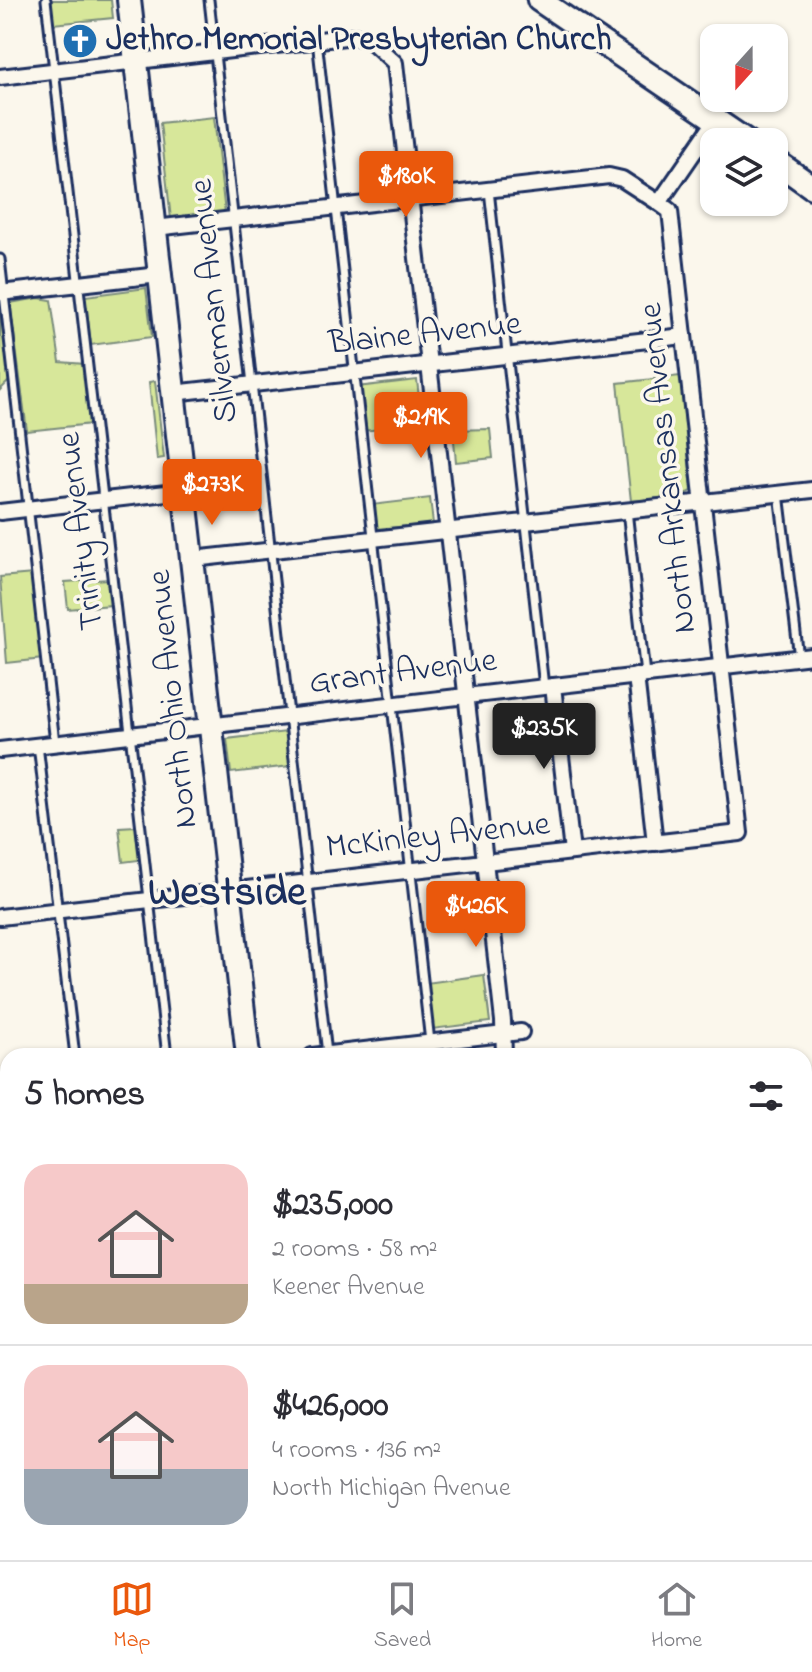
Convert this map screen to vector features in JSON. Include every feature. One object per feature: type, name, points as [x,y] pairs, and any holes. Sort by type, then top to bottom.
[{"type":"street","name":"North Ohio Avenue","points":[[129,0],[247,1048]]},
{"type":"street","points":[[539,0],[728,128]]},
{"type":"street","points":[[0,77],[354,36],[377,45],[390,55],[397,68],[504,1048]]},
{"type":"street","points":[[155,228],[613,176],[659,203],[716,120]]},
{"type":"street","points":[[788,170],[812,187]]},
{"type":"street","name":"North Arkansas Avenue","points":[[659,203],[670,211],[740,833]]},
{"type":"street","points":[[2,293],[159,275]]},
{"type":"street","name":"Blaine Avenue","points":[[173,393],[684,336]]},
{"type":"street","points":[[193,559],[812,490]]},
{"type":"street","points":[[0,512],[184,491]]},
{"type":"street","name":"Grant Avenue","points":[[0,750],[805,657]]},
{"type":"street","points":[[641,676],[655,843]]},
{"type":"street","points":[[548,686],[572,852]]},
{"type":"street","name":"McKinley Avenue","points":[[0,917],[740,833]]},
{"type":"street","points":[[400,1048],[521,1032]]},
{"type":"lane","name":"Trinity Avenue","points":[[46,0],[103,501],[117,593],[166,1048]]},
{"type":"lane","name":"Silverman Avenue","points":[[209,0],[307,882],[319,1048]]},
{"type":"lane","points":[[317,40],[389,705],[430,1042]]},
{"type":"lane","points":[[489,190],[524,522],[548,686]]},
{"type":"lane","points":[[0,259],[55,743]]},
{"type":"lane","points":[[779,493],[805,657]]},
{"type":"lane","points":[[627,510],[641,676]]},
{"type":"lane","points":[[38,745],[74,1048]]},
{"type":"green space","points":[[51,0],[111,0],[113,18],[53,24]]},
{"type":"green space","points":[[214,117],[225,213],[171,219],[160,123]]},
{"type":"green space","points":[[146,288],[152,337],[91,345],[85,296]]},
{"type":"green space","points":[[39,298],[51,300],[60,362],[85,364],[91,424],[27,431],[10,303]]},
{"type":"green space","points":[[0,303],[11,379],[0,390]]},
{"type":"green space","points":[[680,376],[692,491],[682,496],[631,501],[618,383]]},
{"type":"green space","points":[[417,380],[422,425],[362,431],[357,387]]},
{"type":"green space","points":[[155,381],[164,458],[157,459],[149,382]]},
{"type":"green space","points":[[490,429],[493,458],[456,462],[453,430]]},
{"type":"green space","points":[[430,498],[433,524],[375,529],[371,505]]},
{"type":"green space","points":[[33,574],[43,659],[7,663],[0,577]]},
{"type":"green space","points":[[109,579],[111,605],[68,609],[65,582]]},
{"type":"green space","points":[[286,732],[290,766],[231,773],[227,739]]},
{"type":"green space","points":[[136,826],[139,860],[123,862],[119,827]]},
{"type":"green space","points":[[484,975],[490,1022],[432,1029],[426,983]]},
{"type":"place","name":"Jethro Memorial Presbyterian Church","points":[[80,41]]},
{"type":"district","name":"Westside","points":[[227,893]]}]
